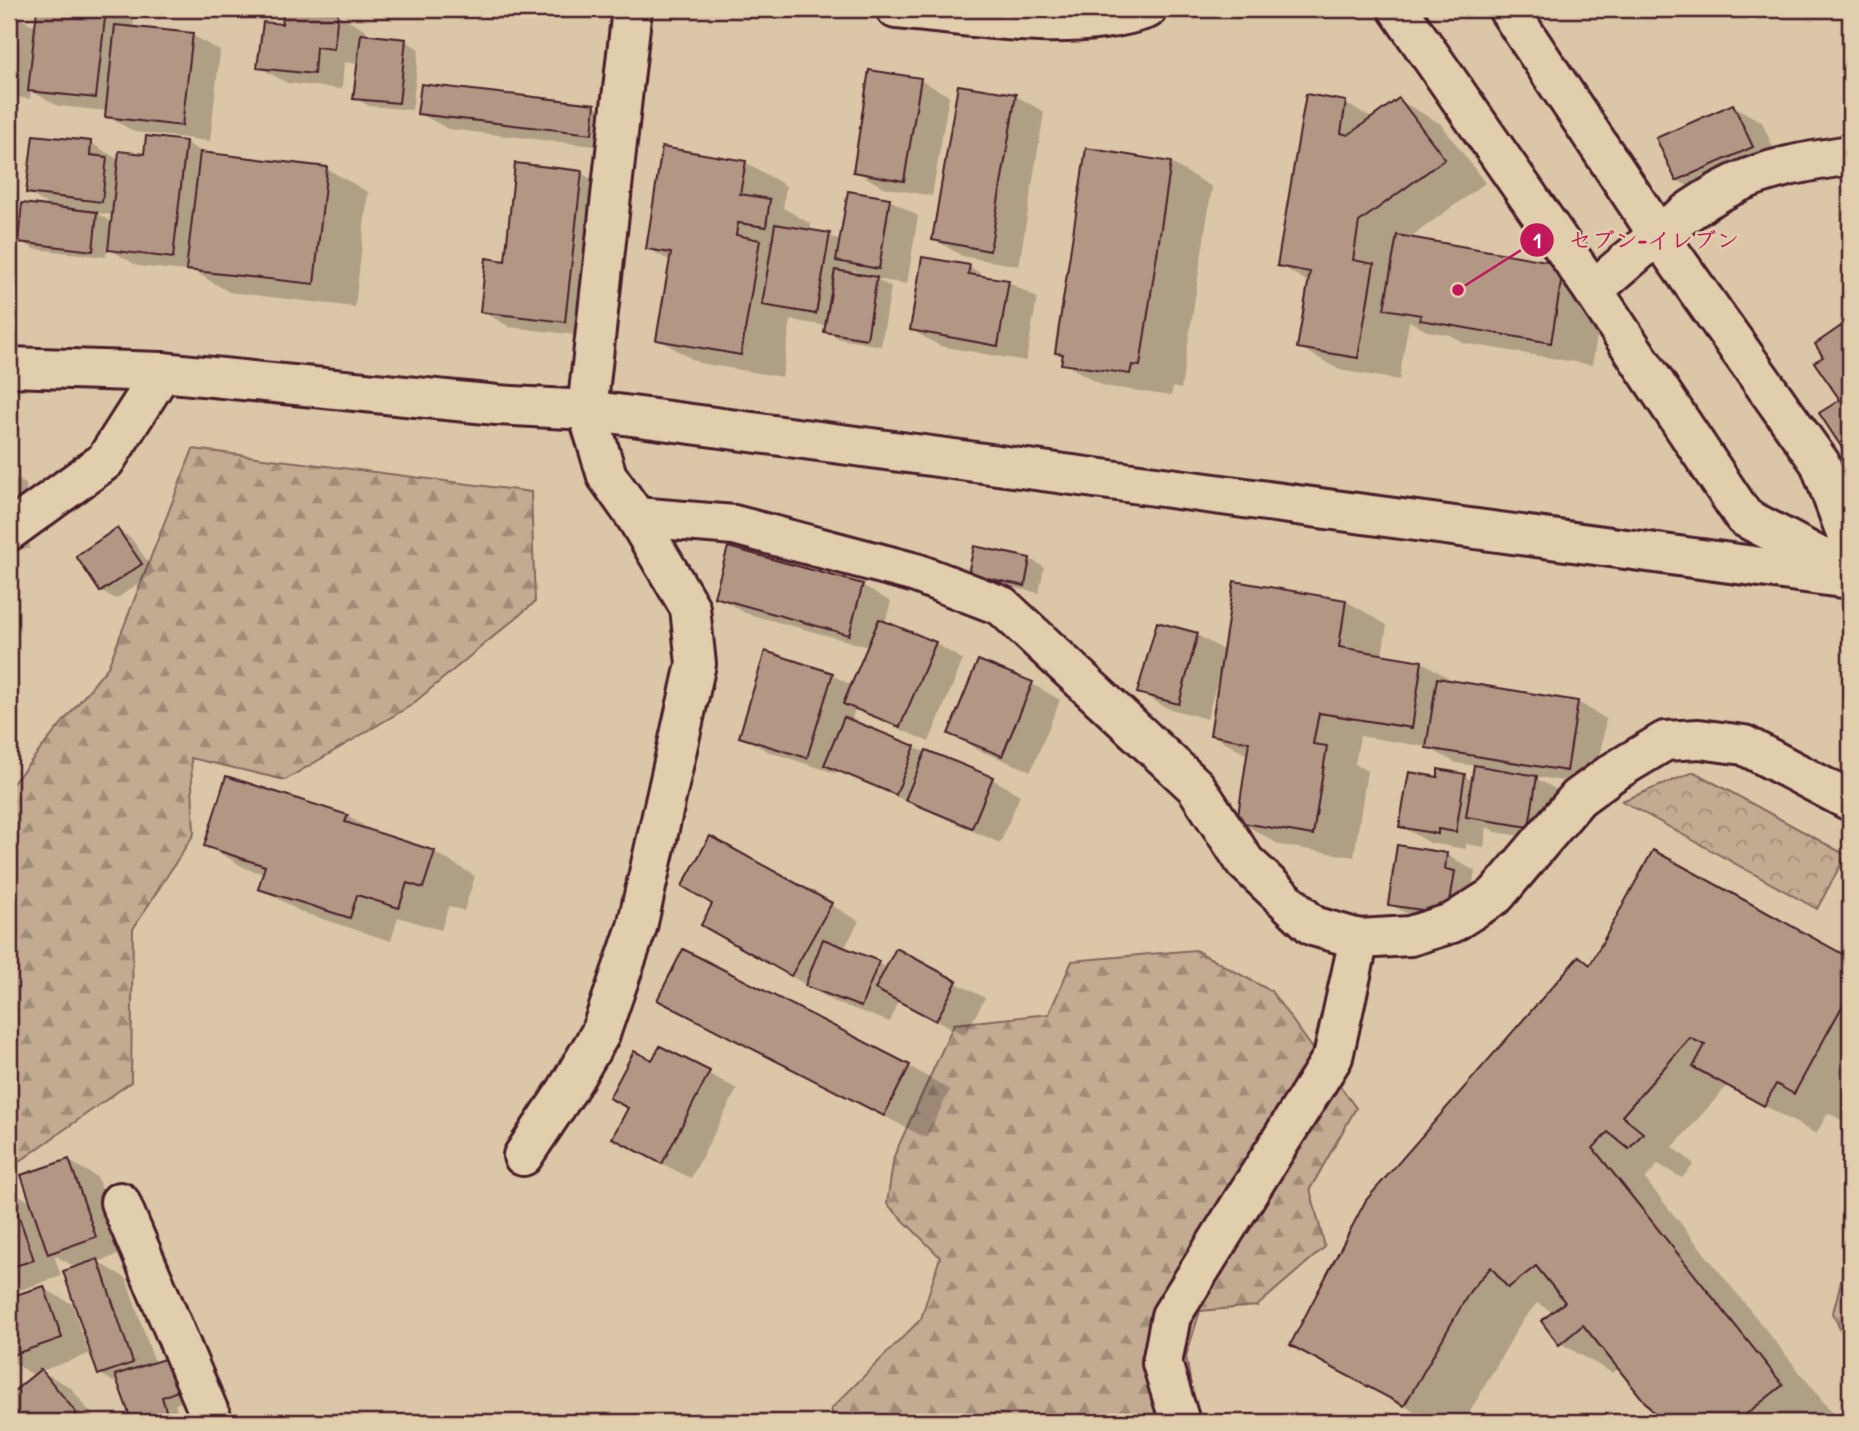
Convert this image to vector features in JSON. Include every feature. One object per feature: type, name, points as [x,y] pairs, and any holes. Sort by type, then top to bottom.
[{"type":"street","points":[[523,1156],[567,1090],[604,1022],[637,927],[696,664],[690,608],[636,517],[607,476],[587,410],[632,9]]},
{"type":"street","points":[[896,9],[1045,23],[1130,14],[1147,9]]},
{"type":"street","points":[[1398,9],[1593,290],[1744,517],[1850,573]]},
{"type":"street","points":[[1508,9],[1659,236],[1820,463],[1850,544]]},
{"type":"street","points":[[1593,290],[1697,205],[1737,183],[1806,162],[1850,155]]},
{"type":"street","points":[[9,367],[162,372],[497,405],[587,410],[1850,579]]},
{"type":"street","points":[[9,531],[105,461],[162,372]]},
{"type":"street","points":[[636,517],[734,525],[916,573],[1002,606],[1196,787],[1245,862],[1313,926],[1359,939],[1410,936],[1441,926],[1496,895],[1578,798],[1612,773],[1665,741],[1699,739],[1744,745],[1850,801]]},
{"type":"street","points":[[1180,1422],[1162,1363],[1171,1316],[1333,1057],[1359,939]]},
{"type":"street","points":[[120,1202],[213,1422]]},
{"type":"green space","points":[[193,449],[531,492],[535,602],[410,706],[285,780],[191,758],[194,834],[133,929],[131,1082],[9,1169],[9,788],[108,667]]},
{"type":"green space","points":[[1694,772],[1846,855],[1817,909],[1622,801]]},
{"type":"green space","points":[[1195,950],[1271,991],[1356,1108],[1310,1189],[1325,1247],[1257,1306],[1200,1311],[1186,1356],[1197,1422],[835,1422],[831,1409],[921,1319],[940,1257],[887,1204],[894,1156],[954,1024],[1049,1014],[1072,961]]},
{"type":"green space","points":[[1850,1246],[1850,1353],[1833,1313]]},
{"type":"building","points":[[37,9],[106,9],[96,98],[28,91]]},
{"type":"building","points":[[284,9],[338,12],[334,49],[316,47],[314,74],[257,68],[263,22],[282,24]]},
{"type":"building","points":[[115,25],[193,33],[182,126],[105,117]]},
{"type":"building","points":[[361,34],[406,39],[399,103],[353,99]]},
{"type":"building","points":[[869,70],[921,78],[904,181],[853,172]]},
{"type":"building","points":[[421,84],[595,104],[592,134],[417,114]]},
{"type":"building","points":[[958,85],[1016,94],[990,251],[932,240]]},
{"type":"building","points":[[1306,94],[1346,101],[1341,133],[1348,135],[1399,98],[1445,159],[1359,222],[1353,260],[1374,264],[1358,358],[1297,348],[1310,272],[1277,266]]},
{"type":"building","points":[[1733,104],[1753,147],[1676,181],[1656,138]]},
{"type":"building","points":[[33,135],[91,141],[90,155],[107,157],[102,202],[26,193]]},
{"type":"building","points":[[146,136],[186,141],[173,258],[108,250],[119,151],[144,154]]},
{"type":"building","points":[[662,147],[746,161],[740,194],[770,199],[766,227],[738,223],[736,235],[760,240],[741,355],[656,340],[671,253],[646,249]]},
{"type":"building","points":[[1086,148],[1171,162],[1140,366],[1132,365],[1130,374],[1061,364],[1063,354],[1055,353]]},
{"type":"building","points":[[200,152],[327,167],[314,284],[186,270]]},
{"type":"building","points":[[515,163],[582,171],[565,322],[480,312],[486,258],[505,261]]},
{"type":"building","points":[[848,191],[890,198],[879,269],[836,261]]},
{"type":"building","points":[[22,203],[97,212],[93,251],[18,242]]},
{"type":"building","points":[[775,224],[830,233],[816,314],[762,305]]},
{"type":"building","points":[[1397,235],[1564,264],[1551,343],[1420,320],[1421,315],[1384,309]]},
{"type":"building","points":[[922,257],[970,265],[968,274],[1009,280],[998,346],[910,330]]},
{"type":"building","points":[[835,270],[877,277],[867,339],[824,332]]},
{"type":"building","points":[[1850,320],[1850,460],[1819,413],[1840,400],[1814,362],[1823,357],[1815,344]]},
{"type":"building","points":[[117,528],[142,564],[100,592],[76,556]]},
{"type":"building","points":[[974,546],[1030,558],[1025,586],[968,574]]},
{"type":"building","points":[[728,547],[863,584],[849,635],[714,597]]},
{"type":"building","points":[[1234,581],[1346,600],[1339,647],[1422,661],[1412,728],[1319,713],[1313,744],[1327,746],[1313,835],[1237,822],[1249,742],[1210,735]]},
{"type":"building","points":[[879,619],[936,642],[900,727],[843,704]]},
{"type":"building","points":[[1157,622],[1198,633],[1179,704],[1137,693]]},
{"type":"building","points":[[765,651],[833,673],[807,758],[739,737]]},
{"type":"building","points":[[978,660],[1033,682],[1002,756],[948,734]]},
{"type":"building","points":[[1437,678],[1578,701],[1567,771],[1426,748]]},
{"type":"building","points":[[844,717],[915,746],[896,795],[824,765]]},
{"type":"building","points":[[926,750],[993,777],[972,828],[905,800]]},
{"type":"building","points":[[1474,765],[1537,776],[1529,827],[1466,817]]},
{"type":"building","points":[[1438,769],[1465,774],[1456,832],[1438,829],[1438,834],[1399,827],[1409,772],[1438,777]]},
{"type":"building","points":[[226,776],[348,815],[345,822],[435,851],[423,888],[407,883],[399,908],[357,895],[350,918],[258,889],[265,866],[204,846]]},
{"type":"building","points":[[710,836],[832,903],[791,976],[701,925],[712,904],[682,886]]},
{"type":"building","points":[[1397,845],[1447,853],[1445,869],[1455,871],[1448,914],[1388,905]]},
{"type":"building","points":[[1653,850],[1850,958],[1850,992],[1794,1094],[1776,1084],[1764,1106],[1693,1067],[1705,1045],[1690,1038],[1622,1116],[1643,1133],[1629,1149],[1608,1132],[1593,1148],[1783,1385],[1736,1422],[1661,1422],[1583,1325],[1559,1345],[1541,1321],[1565,1302],[1536,1266],[1508,1288],[1491,1267],[1470,1291],[1404,1406],[1290,1345],[1366,1200],[1579,956],[1590,965]]},
{"type":"building","points":[[823,939],[879,961],[861,1007],[805,986]]},
{"type":"building","points":[[896,948],[957,981],[936,1021],[875,989]]},
{"type":"building","points":[[683,949],[910,1065],[884,1116],[657,1000]]},
{"type":"building","points":[[660,1046],[710,1071],[662,1164],[612,1138],[628,1108],[609,1098],[634,1051],[652,1060]]},
{"type":"building","points":[[69,1159],[96,1237],[48,1254],[21,1175]]},
{"type":"building","points":[[9,1188],[34,1260],[9,1268]]},
{"type":"building","points":[[98,1259],[133,1363],[98,1375],[63,1271]]},
{"type":"building","points":[[44,1286],[62,1338],[9,1356],[9,1297]]},
{"type":"building","points":[[173,1356],[183,1389],[162,1397],[167,1414],[132,1422],[115,1375]]},
{"type":"building","points":[[41,1369],[77,1414],[68,1422],[9,1422],[9,1405],[13,1402],[9,1395]]},
{"type":"place","name":"セブン-イレブン","points":[[1458,290]]}]
